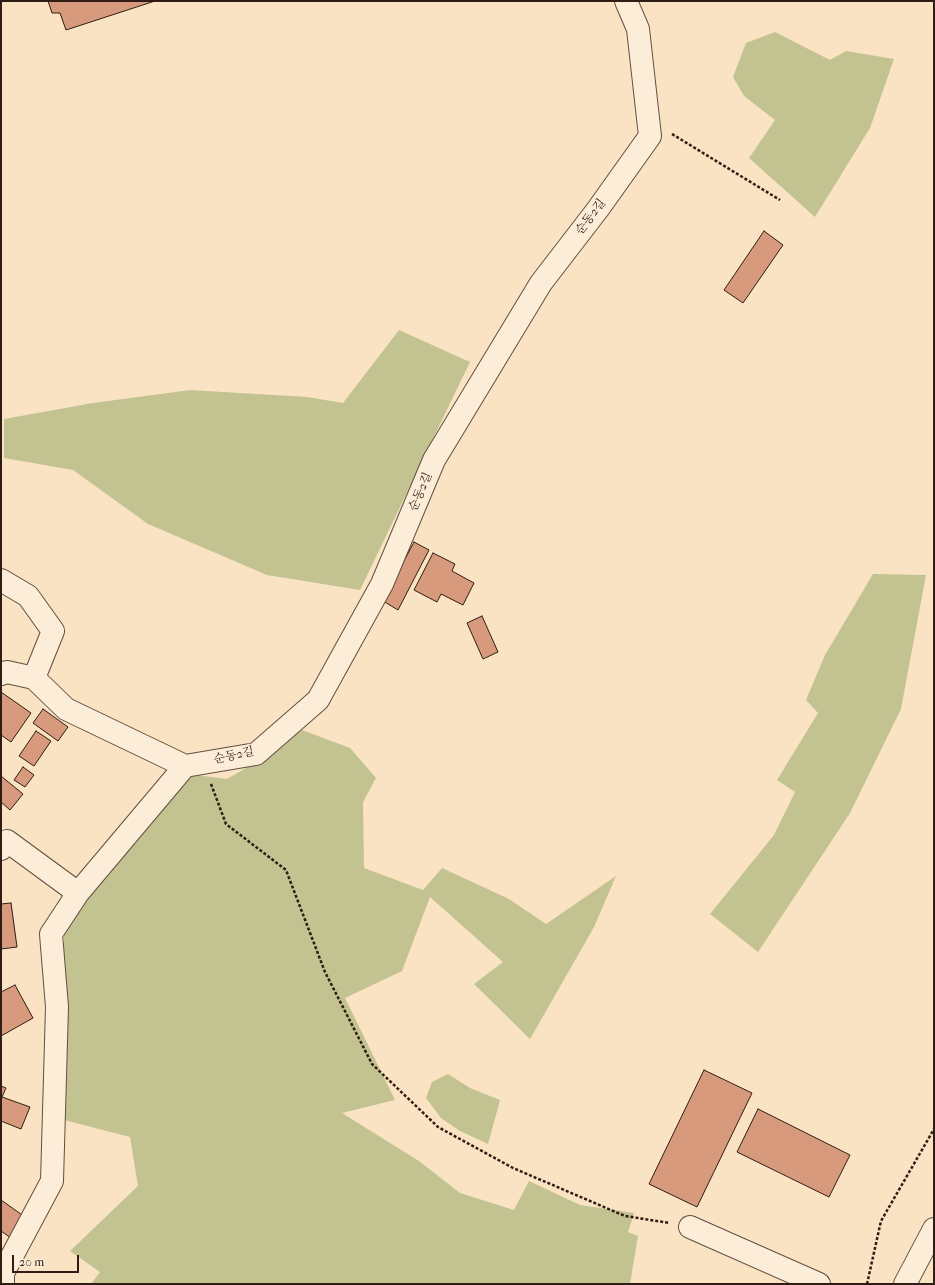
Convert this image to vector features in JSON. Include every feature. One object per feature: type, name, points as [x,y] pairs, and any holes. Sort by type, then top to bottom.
[{"type":"street","name":"순동2길","points":[[194,764],[256,754],[318,700],[382,584],[434,460],[541,282],[598,209],[650,136],[638,29],[626,1]]},
{"type":"street","points":[[1,580],[28,596],[53,631],[34,678]]},
{"type":"street","points":[[1,674],[6,672],[34,678],[66,709],[194,764],[78,893],[51,934],[57,1007],[52,1181],[2,1276]]},
{"type":"street","points":[[1,849],[7,841],[78,893]]},
{"type":"street","points":[[690,1227],[819,1284]]},
{"type":"street","points":[[905,1284],[934,1229]]},
{"type":"path","points":[[648,119],[780,200]]},
{"type":"path","points":[[194,764],[226,824],[286,870],[325,972],[372,1064],[438,1127],[513,1168],[625,1216],[690,1227]]},
{"type":"path","points":[[867,1284],[881,1221],[934,1129]]},
{"type":"green space","points":[[775,32],[830,60],[846,51],[894,59],[870,128],[815,217],[749,158],[775,120],[744,96],[733,77],[746,43]]},
{"type":"green space","points":[[399,330],[470,362],[360,590],[267,575],[148,524],[73,470],[4,458],[4,419],[93,403],[190,390],[307,397],[343,403]]},
{"type":"green space","points":[[873,574],[926,575],[901,709],[850,813],[758,952],[710,914],[774,835],[795,792],[777,780],[818,713],[806,700],[825,655]]},
{"type":"green space","points":[[302,730],[350,748],[376,778],[363,802],[364,868],[423,890],[442,868],[509,899],[546,924],[616,876],[594,927],[530,1039],[474,984],[503,962],[430,897],[402,971],[345,998],[395,1100],[342,1113],[419,1161],[460,1193],[514,1210],[529,1181],[580,1205],[634,1213],[628,1232],[638,1236],[630,1284],[91,1284],[100,1272],[70,1251],[138,1186],[130,1137],[64,1120],[64,921],[183,782],[196,775],[227,779],[275,751]]},
{"type":"green space","points":[[448,1074],[470,1088],[500,1100],[488,1144],[460,1131],[441,1118],[426,1098],[432,1082]]},
{"type":"building","points":[[48,1],[155,1],[66,30],[60,13],[52,13]]},
{"type":"building","points":[[764,231],[783,245],[743,303],[724,290]]},
{"type":"building","points":[[414,542],[429,550],[398,610],[383,601]]},
{"type":"building","points":[[433,553],[455,564],[452,571],[474,583],[463,605],[441,594],[437,602],[414,590]]},
{"type":"building","points":[[482,616],[498,652],[483,659],[467,623]]},
{"type":"building","points":[[1,692],[31,713],[11,742],[1,735]]},
{"type":"building","points":[[43,709],[68,727],[58,741],[33,723]]},
{"type":"building","points":[[36,731],[51,741],[34,766],[19,756]]},
{"type":"building","points":[[23,767],[34,775],[25,787],[14,780]]},
{"type":"building","points":[[1,776],[23,794],[10,810],[1,802]]},
{"type":"building","points":[[11,903],[17,947],[1,949],[1,904]]},
{"type":"building","points":[[15,985],[33,1018],[1,1036],[1,992]]},
{"type":"building","points":[[704,1070],[752,1093],[697,1207],[649,1184]]},
{"type":"building","points":[[1,1086],[6,1088],[2,1097],[30,1107],[21,1129],[1,1121]]},
{"type":"building","points":[[758,1109],[850,1155],[829,1197],[737,1152]]},
{"type":"building","points":[[1,1200],[25,1217],[11,1238],[1,1231]]}]
